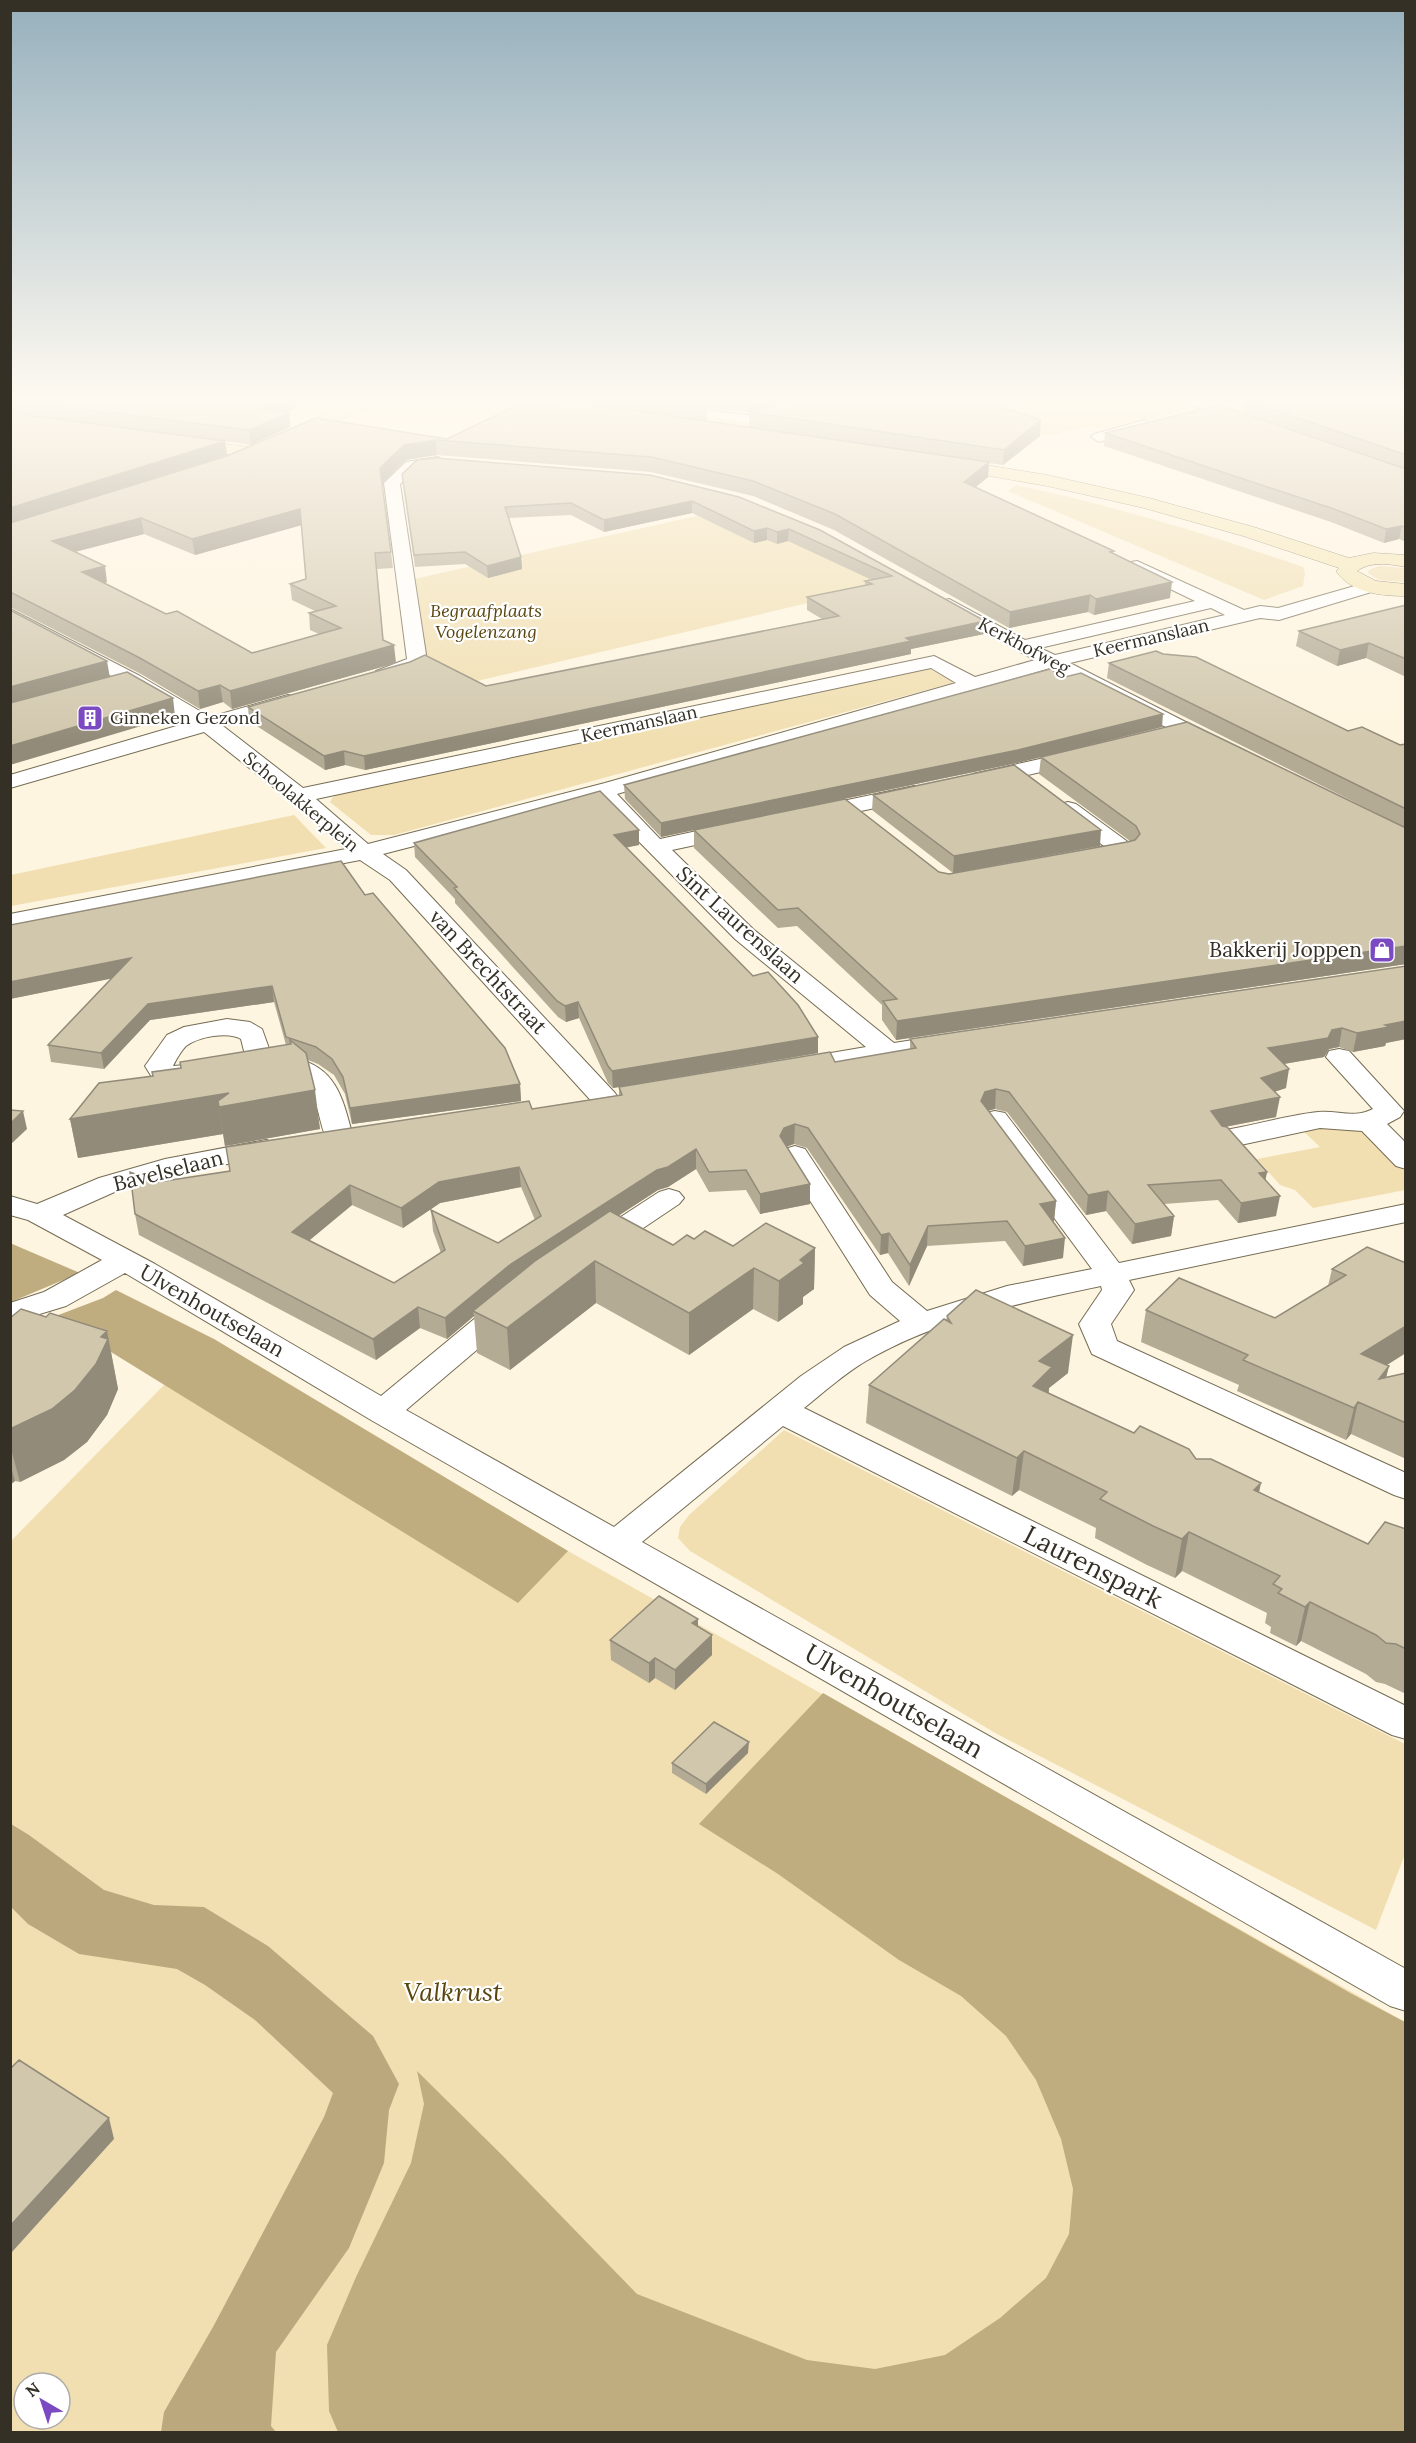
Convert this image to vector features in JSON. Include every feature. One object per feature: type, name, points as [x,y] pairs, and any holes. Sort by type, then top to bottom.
[{"type":"main road","points":[[1183,512],[1235,526],[1406,590]]},
{"type":"main road","points":[[1360,572],[1406,561]]},
{"type":"street","points":[[360,681],[404,669],[417,661],[397,512]]},
{"type":"street","points":[[1126,561],[1213,602],[1251,614]]},
{"type":"street","name":"Keermanslaan","points":[[364,852],[602,791],[1054,661],[1251,614],[1279,614],[1360,572]]},
{"type":"street","name":"Kerkhofweg","points":[[930,594],[1022,646],[1228,751]]},
{"type":"street","points":[[1022,646],[1213,602]]},
{"type":"street","name":"Schoolakkerplein","points":[[10,614],[133,680],[207,724],[299,796],[364,852]]},
{"type":"street","name":"Keermanslaan","points":[[299,796],[934,662],[974,685]]},
{"type":"street","points":[[100,689],[133,680]]},
{"type":"street","points":[[10,782],[305,697]]},
{"type":"street","points":[[1153,738],[1185,730]]},
{"type":"street","points":[[963,783],[1098,751]]},
{"type":"street","points":[[1017,771],[1124,850],[1077,859]]},
{"type":"street","points":[[794,818],[859,814],[930,790]]},
{"type":"street","name":"Sint Laurenslaan","points":[[602,791],[655,847],[744,934],[887,1052]]},
{"type":"street","points":[[655,847],[760,825]]},
{"type":"street","name":"Schoolakkerplein","points":[[10,921],[364,852]]},
{"type":"street","name":"van Brechtstraat","points":[[364,852],[398,875],[617,1097],[570,1104]]},
{"type":"street","points":[[770,1071],[971,1039]]},
{"type":"street","points":[[1231,1138],[1320,1120],[1369,1122],[1390,1111],[1339,1057]]},
{"type":"street","name":"Bavelselaan","points":[[39,1214],[109,1184],[174,1165],[327,1139],[326,1087],[308,1071],[287,1064],[242,1064]]},
{"type":"street","points":[[995,1119],[1111,1273],[1118,1290],[1095,1324],[1103,1347],[1406,1487]]},
{"type":"street","points":[[1369,1122],[1406,1160]]},
{"type":"street","points":[[795,1155],[881,1288],[922,1323]]},
{"type":"street","points":[[573,1261],[669,1198]]},
{"type":"street","name":"Ulvenhoutselaan","points":[[10,1205],[39,1214],[124,1260],[383,1412],[1406,1992]]},
{"type":"street","points":[[617,1543],[780,1410],[855,1354],[922,1323],[1007,1296],[1406,1213]]},
{"type":"street","points":[[10,1313],[37,1308],[62,1297],[124,1260]]},
{"type":"street","points":[[383,1412],[525,1293]]},
{"type":"street","name":"Laurenspark","points":[[780,1410],[1406,1724]]},
{"type":"green space","name":"Begraafplaats Vogelenzang","points":[[715,512],[747,512],[893,583],[477,681],[439,664],[421,662],[414,579]]},
{"type":"green space","points":[[1057,512],[1125,512],[1232,543],[1303,567],[1305,573],[1303,586],[1264,600]]},
{"type":"green space","points":[[1379,566],[1405,568],[1405,582],[1379,580],[1368,573],[1369,570]]},
{"type":"green space","points":[[928,668],[954,681],[394,835],[371,835],[330,802],[333,797],[343,792]]},
{"type":"green space","points":[[294,815],[326,848],[11,906],[11,875]]},
{"type":"green space","points":[[1325,1126],[1353,1129],[1379,1143],[1405,1172],[1405,1190],[1313,1208],[1295,1190],[1280,1185],[1257,1159],[1320,1147],[1301,1129]]},
{"type":"green space","name":"Valkrust","points":[[214,1339],[568,1551],[1405,2022],[1405,2432],[11,2432],[11,1541],[165,1384]]},
{"type":"green space","points":[[784,1430],[1405,1744],[1405,1854],[1376,1930],[997,1734],[690,1551],[678,1538],[680,1527],[689,1515]]},
{"type":"shaded area","points":[[10,1243],[80,1273],[11,1302]]},
{"type":"shaded area","points":[[116,1290],[214,1339],[568,1551],[518,1603],[111,1352],[40,1322],[103,1298]]},
{"type":"shaded area","points":[[823,1693],[1405,2022],[1405,2432],[338,2432],[329,2411],[327,2345],[356,2277],[411,2163],[424,2104],[417,2071],[637,2294],[807,2360],[875,2369],[945,2355],[1000,2318],[1046,2278],[1069,2234],[1073,2189],[1061,2139],[1036,2080],[1006,2036],[961,1996],[899,1960],[778,1874],[699,1824]]},
{"type":"shaded area","points":[[11,1824],[104,1890],[154,1905],[204,1907],[268,1946],[373,2036],[399,2084],[389,2110],[384,2163],[349,2248],[276,2352],[271,2426],[276,2432],[161,2432],[164,2412],[213,2327],[324,2117],[333,2093],[255,2020],[205,1985],[177,1969],[79,1954],[28,1924],[11,1907]]},
{"type":"building","points":[[46,512],[289,512],[192,539],[141,518],[52,541],[105,566],[82,572],[166,614],[177,611],[252,653],[341,628],[309,613],[336,606],[290,584],[306,579],[300,512],[386,512],[391,552],[375,553],[383,640],[394,645],[230,691],[220,685],[198,691],[138,657],[10,592],[10,523]]},
{"type":"building","points":[[408,512],[507,512],[521,557],[487,566],[465,552],[414,555]]},
{"type":"building","points":[[588,512],[641,512],[604,520]]},
{"type":"building","points":[[715,512],[776,512],[820,530],[985,621],[906,638],[911,641],[364,756],[344,751],[324,756],[248,707],[410,662],[425,655],[486,686],[839,616],[807,597],[872,584],[865,581],[892,576],[789,529],[777,532],[767,528],[754,531]]},
{"type":"building","points":[[830,512],[1029,512],[1114,551],[1110,552],[1172,582],[1096,599],[1090,595],[1010,612]]},
{"type":"building","points":[[1342,512],[1406,512],[1406,527],[1386,529]]},
{"type":"building","points":[[1406,605],[1406,659],[1369,643],[1340,650],[1299,631]]},
{"type":"building","points":[[10,610],[107,661],[10,687]]},
{"type":"building","points":[[1156,651],[1163,654],[1196,657],[1348,731],[1362,727],[1400,745],[1406,744],[1406,809],[1109,663]]},
{"type":"building","points":[[1050,669],[1065,677],[1081,673],[1163,714],[1018,750],[661,823],[624,785]]},
{"type":"building","points":[[127,672],[173,698],[10,746],[10,703]]},
{"type":"building","points":[[1187,722],[1406,828],[1406,946],[897,1021],[883,1001],[897,999],[798,908],[778,910],[694,830],[845,799],[939,872],[949,874],[1127,842],[1135,840],[1140,834],[1136,826],[1041,757]]},
{"type":"building","points":[[1014,765],[1101,830],[954,856],[873,795]]},
{"type":"building","points":[[600,791],[639,830],[614,835],[753,976],[768,972],[798,1005],[818,1037],[612,1071],[578,1002],[565,1006],[557,1001],[454,888],[457,887],[414,843]]},
{"type":"building","points":[[341,861],[365,895],[373,893],[505,1048],[520,1084],[350,1108],[343,1077],[332,1059],[316,1047],[286,1037],[272,986],[148,1004],[101,1053],[48,1045],[131,958],[10,982],[10,925]]},
{"type":"building","points":[[1406,966],[1406,1021],[1357,1033],[1342,1028],[1332,1030],[1328,1038],[1268,1048],[1289,1069],[1261,1078],[1280,1097],[1211,1111],[1222,1126],[1227,1127],[1267,1172],[1259,1173],[1280,1196],[1241,1203],[1221,1180],[1148,1185],[1174,1216],[1135,1224],[1108,1191],[1088,1195],[1009,1092],[996,1089],[985,1092],[981,1101],[1056,1201],[1040,1204],[1065,1238],[1025,1246],[1007,1221],[928,1226],[910,1265],[889,1233],[881,1235],[808,1128],[795,1124],[784,1128],[780,1136],[810,1184],[760,1194],[746,1170],[709,1172],[696,1149],[668,1167],[657,1170],[511,1264],[445,1318],[418,1307],[373,1339],[135,1214],[130,1172],[158,1182],[230,1171],[226,1147],[529,1101],[532,1109],[622,1095],[619,1087],[830,1052],[835,1062],[916,1048],[910,1039]],"holes":[[[519,1167],[541,1216],[498,1243],[431,1210],[445,1250],[394,1283],[292,1232],[350,1185],[401,1208],[439,1182]]]},
{"type":"building","points":[[290,1040],[306,1053],[315,1090],[219,1107],[218,1101],[229,1093],[70,1119],[99,1083],[153,1076],[152,1072],[181,1068],[180,1062],[291,1044]]},
{"type":"building","points":[[10,1110],[23,1111],[10,1124]]},
{"type":"building","points":[[610,1211],[673,1245],[687,1235],[694,1239],[705,1231],[733,1246],[766,1223],[815,1248],[800,1260],[804,1263],[779,1281],[754,1268],[689,1313],[595,1261],[507,1328],[473,1311],[535,1261]]},
{"type":"building","points":[[1367,1247],[1406,1263],[1406,1326],[1361,1354],[1389,1366],[1379,1379],[1406,1373],[1406,1423],[1358,1402],[1354,1408],[1243,1360],[1248,1355],[1146,1310],[1179,1278],[1275,1318],[1346,1275],[1332,1269]]},
{"type":"building","points":[[976,1290],[1073,1335],[1039,1361],[1052,1367],[1033,1386],[1134,1433],[1140,1426],[1189,1449],[1196,1459],[1211,1459],[1261,1483],[1254,1490],[1368,1544],[1385,1522],[1406,1529],[1406,1649],[1396,1644],[1386,1643],[1376,1635],[1310,1602],[1305,1607],[1278,1593],[1282,1589],[1273,1584],[1280,1576],[1189,1532],[1182,1539],[1153,1526],[1100,1499],[1107,1492],[1024,1451],[1017,1458],[869,1385],[944,1319],[951,1323],[947,1316]]},
{"type":"building","points":[[21,1309],[46,1317],[50,1313],[107,1331],[101,1337],[108,1339],[96,1364],[75,1390],[52,1409],[10,1429],[10,1318]]},
{"type":"building","points":[[659,1596],[698,1619],[692,1623],[712,1635],[675,1670],[655,1658],[649,1663],[610,1640]]},
{"type":"building","points":[[714,1722],[749,1742],[706,1784],[672,1763]]},
{"type":"building","points":[[19,2060],[109,2118],[10,2226],[10,2069]]},
{"type":"place","name":"Ginneken Gezond","points":[[90,718]]},
{"type":"place","name":"Bakkerij Joppen","points":[[1382,950]]}]
